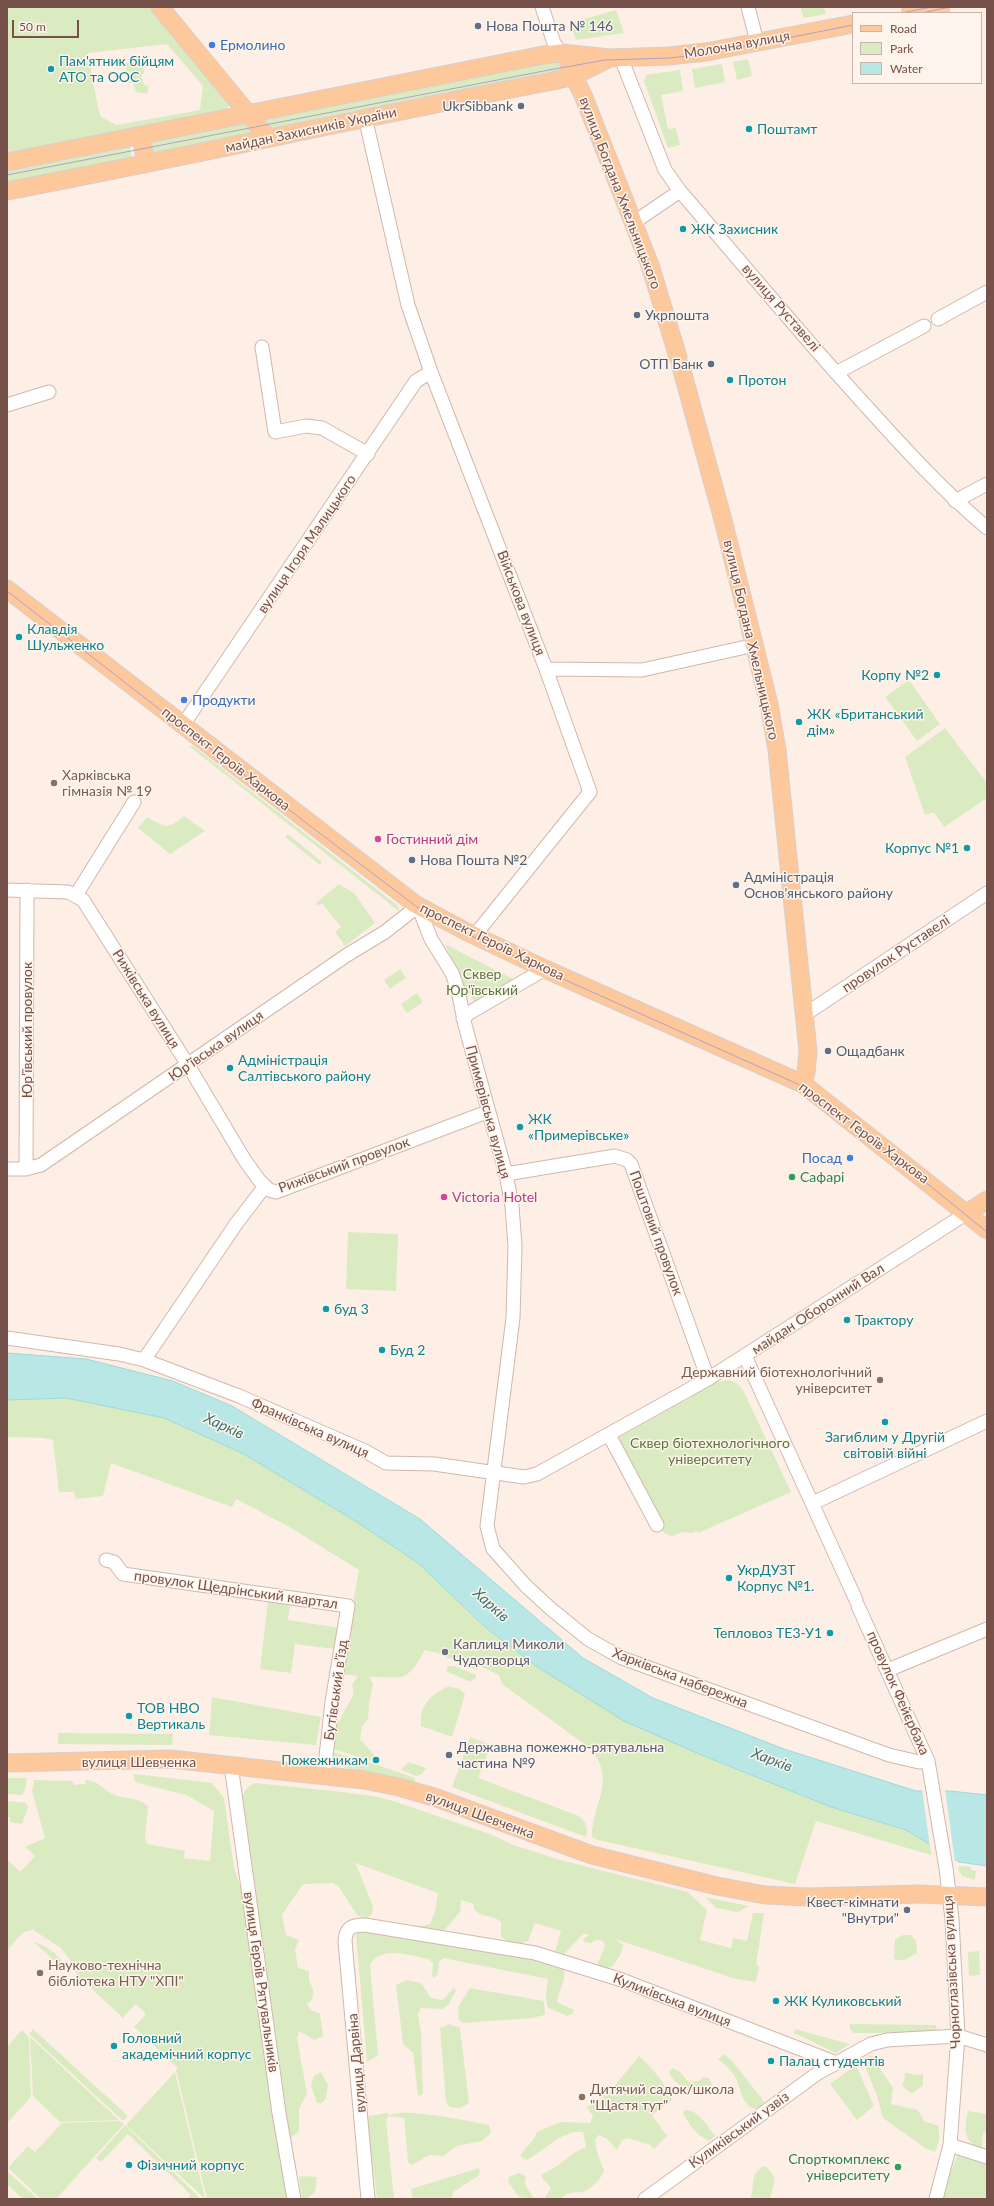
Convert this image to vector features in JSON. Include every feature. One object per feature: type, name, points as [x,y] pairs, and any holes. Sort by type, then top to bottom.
[{"type":"main road","points":[[160,7],[268,138]]},
{"type":"main road","points":[[915,12],[941,7]]},
{"type":"main road","name":"Молочна вулиця","points":[[616,58],[699,53],[852,24]]},
{"type":"main road","name":"майдан Захисників України","points":[[7,162],[436,75],[561,53],[616,58]]},
{"type":"main road","name":"вулиця Богдана Хмельницького","points":[[561,53],[583,95],[650,265],[679,362],[755,645],[777,750],[808,1051],[806,1073],[803,1084]]},
{"type":"main road","name":"майдан Захисників України","points":[[7,191],[146,164],[365,117],[574,76],[616,58]]},
{"type":"main road","points":[[141,136],[146,164]]},
{"type":"main road","name":"проспект Героїв Харкова","points":[[7,589],[185,723],[418,906],[545,969],[803,1084],[987,1230]]},
{"type":"main road","points":[[967,1213],[987,1200]]},
{"type":"main road","name":"вулиця Шевченка","points":[[7,1763],[163,1759],[324,1775],[399,1787],[434,1797],[592,1855],[758,1894],[808,1898],[949,1895]]},
{"type":"main road","points":[[949,1895],[987,1897]]},
{"type":"street","points":[[542,7],[554,43],[561,53]]},
{"type":"street","points":[[748,7],[758,42]]},
{"type":"street","name":"вулиця Руставелі","points":[[616,58],[665,170],[680,191],[836,373],[924,470],[955,501],[987,528]]},
{"type":"street","name":"Військова вулиця","points":[[365,117],[408,305],[431,372],[546,669],[590,792],[475,935]]},
{"type":"street","points":[[633,224],[680,191]]},
{"type":"street","points":[[938,319],[987,292]]},
{"type":"street","points":[[836,373],[924,326]]},
{"type":"street","points":[[262,347],[275,432],[306,426],[322,428],[368,454]]},
{"type":"street","name":"вулиця Ігоря Малицького","points":[[185,723],[416,381],[431,372]]},
{"type":"street","points":[[7,405],[49,392]]},
{"type":"street","points":[[955,501],[987,484]]},
{"type":"street","points":[[546,669],[642,670],[755,645]]},
{"type":"street","points":[[7,890],[68,892],[76,895],[134,802]]},
{"type":"street","name":"Юр’ївський провулок","points":[[26,1169],[27,890]]},
{"type":"street","name":"провулок Руставелі","points":[[804,1015],[987,893]]},
{"type":"street","name":"Рижівська вулиця","points":[[76,895],[88,906],[188,1065],[244,1158],[265,1186]]},
{"type":"street","name":"Примерівська вулиця","points":[[418,906],[431,939],[452,973],[458,990],[463,1020],[487,1112],[506,1174],[512,1206],[515,1246],[513,1318],[493,1472]]},
{"type":"street","name":"Юр’ївська вулиця","points":[[7,1169],[26,1169],[41,1165],[347,955],[391,928],[418,906]]},
{"type":"street","points":[[463,1020],[469,1013],[545,969]]},
{"type":"street","name":"Рижівський провулок","points":[[144,1360],[236,1224],[265,1186],[269,1190],[276,1192],[487,1112]]},
{"type":"street","name":"Поштовий провулок","points":[[506,1174],[615,1156],[621,1157],[631,1164],[708,1379]]},
{"type":"street","name":"майдан Оборонний Вал","points":[[609,1435],[708,1379],[967,1213]]},
{"type":"street","name":"Франківська вулиця","points":[[7,1338],[119,1354],[144,1360],[239,1396],[365,1451],[386,1463],[434,1464],[493,1472],[508,1476],[524,1477],[536,1474],[609,1435]]},
{"type":"street","name":"провулок Фейєрбаха","points":[[745,1356],[813,1503],[928,1761],[933,1783],[945,1863]]},
{"type":"street","points":[[813,1503],[987,1421]]},
{"type":"street","points":[[609,1435],[657,1526]]},
{"type":"street","name":"Харківська набережна","points":[[493,1472],[488,1526],[493,1549],[526,1586],[551,1609],[588,1639],[622,1658],[889,1755],[919,1762],[928,1761]]},
{"type":"street","name":"провулок Щедрінський квартал","points":[[106,1560],[114,1562],[123,1574],[348,1606]]},
{"type":"street","name":"Бутівський в’їзд","points":[[324,1775],[332,1702],[348,1606]]},
{"type":"street","points":[[888,1670],[987,1629]]},
{"type":"street","name":"вулиця Героїв Рятувальників","points":[[231,1765],[279,2113],[294,2199]]},
{"type":"street","name":"Чорноглазівська вулиця","points":[[936,2199],[950,2145],[958,2036],[949,1895],[945,1863]]},
{"type":"street","name":"Куликівська вулиця","points":[[349,1927],[365,1925],[535,1953],[622,1980],[834,2062]]},
{"type":"street","name":"вулиця Дарвіна","points":[[349,1927],[346,1932],[345,1941],[368,2199]]},
{"type":"street","points":[[834,2062],[871,2044],[887,2040],[958,2036],[987,2045]]},
{"type":"street","name":"Куликівський узвіз","points":[[645,2199],[834,2062]]},
{"type":"street","points":[[950,2145],[987,2157]]},
{"type":"green space","points":[[7,7],[152,7],[230,104],[226,111],[7,158]],"holes":[[[167,44],[203,86],[200,110],[117,125],[101,117],[88,53]]]},
{"type":"green space","points":[[800,7],[824,7],[826,14],[804,18]]},
{"type":"green space","points":[[616,10],[624,33],[576,40],[570,23]]},
{"type":"green space","points":[[748,59],[752,76],[737,80],[733,62]]},
{"type":"green space","points":[[140,60],[145,73],[141,75],[144,85],[149,86],[147,94],[136,92],[133,83],[129,83],[125,63]]},
{"type":"green space","points":[[560,60],[562,71],[273,129],[267,129],[262,117]]},
{"type":"green space","points":[[722,64],[725,82],[695,88],[692,69]]},
{"type":"green space","points":[[680,70],[683,91],[661,95],[668,129],[676,128],[680,145],[668,148],[644,81],[646,75]]},
{"type":"green space","points":[[247,120],[258,133],[151,156],[148,140]]},
{"type":"green space","points":[[129,143],[133,161],[7,186],[7,167]]},
{"type":"green space","points":[[909,680],[940,724],[917,741],[885,697]]},
{"type":"green space","points":[[945,728],[987,783],[987,798],[944,827],[934,812],[925,815],[905,757]]},
{"type":"green space","points":[[192,745],[397,905],[400,912],[190,747]]},
{"type":"green space","points":[[184,816],[205,831],[170,854],[138,828],[147,817],[166,826],[174,824]]},
{"type":"green space","points":[[288,834],[322,862],[320,865],[285,837]]},
{"type":"green space","points":[[339,884],[354,893],[375,923],[345,946],[335,932],[341,927],[322,903],[317,906],[316,903]]},
{"type":"green space","name":"Сквер Юр'ївський","points":[[445,944],[515,980],[476,1005],[461,980]]},
{"type":"green space","points":[[400,969],[406,978],[390,989],[384,980]]},
{"type":"green space","points":[[417,993],[423,1002],[407,1013],[401,1004]]},
{"type":"green space","points":[[348,1232],[398,1234],[396,1291],[346,1289]]},
{"type":"green space","name":"Сквер біотехнологічного університету","points":[[716,1377],[719,1382],[729,1380],[735,1382],[743,1390],[791,1492],[698,1533],[697,1531],[692,1533],[682,1532],[672,1536],[664,1533],[661,1528],[618,1438],[670,1409],[678,1401],[681,1403],[692,1397],[692,1393]]},
{"type":"green space","points":[[66,1398],[165,1418],[242,1453],[357,1522],[418,1563],[485,1627],[536,1666],[704,1756],[831,1807],[906,1830],[930,1844],[932,1858],[931,1855],[816,1821],[795,1884],[598,1840],[592,1837],[593,1824],[602,1792],[603,1782],[599,1761],[591,1749],[502,1684],[499,1675],[478,1665],[476,1670],[437,1653],[425,1650],[413,1669],[403,1676],[369,1677],[373,1684],[369,1703],[368,1719],[362,1727],[360,1739],[380,1761],[379,1763],[333,1749],[332,1723],[339,1722],[352,1697],[352,1685],[358,1676],[340,1674],[359,1570],[286,1525],[236,1499],[232,1507],[111,1463],[103,1496],[76,1499],[74,1492],[59,1492],[53,1440],[43,1438],[7,1437],[7,1400]]},
{"type":"green space","points":[[268,1601],[290,1604],[288,1620],[341,1628],[335,1649],[295,1644],[291,1673],[260,1669]]},
{"type":"green space","points":[[448,1666],[454,1666],[476,1675],[476,1678],[470,1682],[446,1671]]},
{"type":"green space","points":[[447,1687],[458,1688],[465,1695],[452,1737],[421,1726],[422,1713],[427,1702],[435,1694]]},
{"type":"green space","points":[[212,1697],[321,1717],[316,1745],[209,1735]]},
{"type":"green space","points":[[58,1733],[173,1734],[172,1745],[58,1744]]},
{"type":"green space","points":[[470,1737],[491,1745],[478,1778],[579,1816],[586,1825],[586,1837],[452,1787]]},
{"type":"green space","points":[[333,1752],[378,1765],[415,1778],[415,1781],[413,1783],[334,1765],[331,1763],[331,1754]]},
{"type":"green space","points":[[409,1762],[426,1768],[422,1774],[416,1776],[401,1770]]},
{"type":"green space","points":[[134,1774],[212,1783],[224,1798],[234,1868],[241,1888],[250,1902],[292,2199],[207,2199],[176,2070],[178,2068],[134,2027],[146,2014],[135,2004],[123,2018],[77,1975],[71,1961],[61,1948],[33,1930],[34,1925],[32,1930],[24,1932],[7,1950],[7,1859],[20,1872],[35,1856],[25,1847],[45,1838],[32,1791],[34,1780],[72,1781],[74,1785],[86,1784],[85,1780],[89,1780],[97,1783],[113,1794],[140,1801],[148,1807],[145,1836],[147,1844],[185,1851],[184,1858],[210,1861],[214,1811],[186,1795],[138,1783],[134,1780]]},
{"type":"green space","points":[[7,1778],[27,1778],[25,1790],[22,1795],[7,1794]]},
{"type":"green space","points":[[255,1783],[374,1796],[490,1834],[516,1846],[564,1861],[688,1892],[707,1910],[700,1940],[731,1948],[733,1938],[747,1941],[753,1913],[764,1913],[756,1965],[759,1966],[756,1982],[736,1979],[615,1939],[623,1945],[621,1954],[613,1966],[608,1968],[597,1965],[605,1946],[603,1941],[596,1940],[591,1943],[584,1942],[583,1939],[590,1934],[583,1934],[564,1954],[555,1952],[561,1931],[535,1923],[528,1941],[521,1943],[510,1942],[501,1936],[501,1922],[494,1918],[480,1914],[474,1909],[474,1904],[461,1900],[460,1912],[442,1933],[406,1929],[409,1925],[420,1926],[430,1924],[435,1912],[438,1893],[347,1860],[356,1864],[373,1907],[372,1914],[366,1919],[357,1915],[339,1887],[333,1883],[303,1884],[282,1915],[286,1935],[299,1940],[295,1949],[298,1968],[309,1971],[309,1980],[314,1992],[311,2001],[307,2004],[311,2010],[320,2014],[323,2036],[314,2040],[299,2031],[297,2038],[307,2094],[299,2109],[299,2131],[290,2139],[241,1796],[248,1787]]},
{"type":"green space","points":[[7,1801],[26,1803],[28,1807],[22,1824],[10,1822],[10,1817],[7,1817]]},
{"type":"green space","points":[[960,1866],[971,1867],[971,1870],[976,1871],[975,1880],[962,1876],[958,1869]]},
{"type":"green space","points":[[705,1897],[749,1906],[738,1912],[716,1908]]},
{"type":"green space","points":[[358,1930],[532,1957],[564,1967],[564,1979],[557,2000],[558,2003],[574,2010],[572,2014],[567,2016],[547,2006],[546,1993],[548,1979],[443,1958],[439,1962],[438,1974],[434,1978],[432,1975],[433,1964],[429,1959],[405,1954],[389,1953],[375,1958],[370,1964],[378,2055],[367,2062],[356,1934]]},
{"type":"green space","points":[[903,1935],[911,1935],[916,1941],[917,1953],[904,1960],[894,1959],[895,1939]]},
{"type":"green space","points":[[34,1942],[46,1947],[56,1954],[70,1975]]},
{"type":"green space","points":[[979,1951],[980,1975],[969,1976],[968,1952]]},
{"type":"green space","points":[[407,1980],[421,1983],[431,1998],[443,2000],[454,1987],[456,1991],[448,2005],[442,2009],[421,2008],[418,2014],[421,2033],[423,2094],[418,2096],[413,2053],[403,2044],[396,1985]]},
{"type":"green space","points":[[470,1988],[544,2001],[545,2015],[531,2018],[463,2023],[459,2020],[458,2007]]},
{"type":"green space","points":[[449,2024],[460,2028],[469,2103],[460,2108],[450,2107],[446,2102],[440,2028]]},
{"type":"green space","points":[[850,2024],[936,2025],[937,2033],[854,2033],[850,2029]]},
{"type":"green space","points":[[33,2029],[128,2116],[123,2121],[29,2034]]},
{"type":"green space","points":[[795,2029],[850,2044],[836,2053],[794,2033]]},
{"type":"green space","points":[[22,2030],[29,2037],[31,2097],[7,2123],[7,2047]]},
{"type":"green space","points":[[30,2037],[118,2120],[60,2122],[33,2096]]},
{"type":"green space","points":[[724,2054],[733,2062],[763,2100],[764,2104],[760,2108],[752,2108],[745,2101],[734,2075],[718,2059]]},
{"type":"green space","points":[[871,2055],[893,2088],[891,2104],[918,2110],[924,2121],[939,2126],[939,2141],[935,2152],[925,2148],[883,2118],[877,2096],[863,2061]]},
{"type":"green space","points":[[639,2056],[658,2076],[666,2087],[672,2100],[652,2115],[667,2136],[654,2149],[650,2145],[628,2138],[622,2140],[617,2150],[606,2138],[598,2135],[595,2141],[597,2152],[604,2171],[598,2181],[584,2191],[568,2194],[563,2196],[561,2199],[544,2199],[551,2188],[542,2178],[542,2174],[586,2147],[583,2132],[576,2132],[561,2137],[527,2160],[520,2156],[534,2139],[537,2132],[560,2122],[590,2123],[593,2116],[587,2107],[607,2095]]},
{"type":"green space","points":[[856,2065],[874,2106],[857,2120],[830,2084]]},
{"type":"green space","points":[[673,2068],[679,2071],[689,2082],[699,2081],[702,2077],[709,2078],[712,2085],[711,2091],[702,2096],[682,2087],[674,2080],[669,2072]]},
{"type":"green space","points":[[175,2072],[205,2199],[126,2125]]},
{"type":"green space","points":[[321,2072],[328,2085],[326,2098],[322,2103],[317,2103],[311,2085],[314,2076]]},
{"type":"green space","points":[[907,2073],[916,2075],[923,2074],[923,2085],[912,2094],[902,2086],[905,2077],[904,2074]]},
{"type":"green space","points":[[686,2110],[699,2116],[715,2136],[709,2141],[697,2133],[690,2125],[683,2112]]},
{"type":"green space","points":[[968,2111],[987,2114],[987,2133],[983,2132],[982,2150],[971,2142],[966,2134],[965,2129]]},
{"type":"green space","points":[[388,2113],[389,2116],[386,2120],[394,2199],[377,2199],[367,2119],[369,2116]]},
{"type":"green space","points":[[396,2113],[407,2113],[453,2118],[489,2125],[491,2133],[482,2141],[457,2146],[443,2156],[430,2155],[412,2165],[408,2162],[404,2118],[389,2116]]},
{"type":"green space","points":[[120,2121],[124,2124],[56,2199],[41,2199],[8,2168],[28,2146],[35,2152],[62,2123]]},
{"type":"green space","points":[[125,2125],[201,2199],[187,2199],[191,2195],[128,2134],[101,2162],[96,2158]]},
{"type":"green space","points":[[958,2153],[987,2159],[987,2199],[941,2199]]},
{"type":"green space","points":[[764,2166],[768,2168],[775,2178],[770,2199],[750,2199],[754,2177],[759,2169]]},
{"type":"green space","points":[[479,2168],[480,2172],[478,2176],[453,2192],[452,2199],[413,2199],[411,2189]]},
{"type":"green space","points":[[7,2171],[38,2199],[23,2199],[7,2184]]},
{"type":"green space","points":[[519,2173],[526,2176],[525,2184],[534,2199],[519,2197],[508,2182],[509,2177]]},
{"type":"green space","points":[[299,2177],[317,2177],[315,2192],[306,2199],[302,2199]]},
{"type":"water","name":"Харків","points":[[7,1353],[86,1359],[173,1381],[232,1406],[420,1519],[583,1658],[653,1698],[784,1749],[916,1791],[950,1791],[987,1795],[987,1866],[959,1862],[906,1830],[831,1807],[704,1756],[624,1721],[536,1666],[485,1627],[418,1563],[357,1522],[242,1453],[164,1418],[66,1398],[7,1400]]},
{"type":"pier","points":[[922,1789],[945,1789],[955,1862],[930,1847]]},
{"type":"tram line","points":[[906,12],[932,7]]},
{"type":"tram line","points":[[926,12],[950,7]]},
{"type":"tram line","points":[[7,175],[605,60],[669,58],[707,54],[852,25]]},
{"type":"tram line","points":[[7,591],[417,907],[461,931],[543,970],[802,1086],[877,1143],[987,1232]]},
{"type":"place","name":"Нова Пошта № 146","points":[[478,26]]},
{"type":"place","name":"Ермолино","points":[[212,45]]},
{"type":"place","name":"Пам'ятник бійцям АТО та ООС","points":[[51,69]]},
{"type":"place","name":"UkrSibbank","points":[[521,106]]},
{"type":"place","name":"Поштамт","points":[[749,129]]},
{"type":"place","name":"ЖК Захисник","points":[[683,229]]},
{"type":"place","name":"Укрпошта","points":[[637,315]]},
{"type":"place","name":"ОТП Банк","points":[[711,364]]},
{"type":"place","name":"Протон","points":[[730,380]]},
{"type":"place","name":"Клавдія Шульженко","points":[[19,637]]},
{"type":"place","name":"Корпу №2","points":[[937,675]]},
{"type":"place","name":"Продукти","points":[[184,700]]},
{"type":"place","name":"ЖК «Британський дім»","points":[[799,722]]},
{"type":"place","name":"Харківська гімназія № 19","points":[[54,783]]},
{"type":"place","name":"Гостинний дім","points":[[378,839]]},
{"type":"place","name":"Корпус №1","points":[[967,848]]},
{"type":"place","name":"Нова Пошта №2","points":[[412,860]]},
{"type":"place","name":"Адміністрація Основ'янського району","points":[[736,885]]},
{"type":"place","name":"Ощадбанк","points":[[828,1051]]},
{"type":"place","name":"Адміністрація Салтівського району","points":[[230,1068]]},
{"type":"place","name":"ЖК «Примерівське»","points":[[520,1127]]},
{"type":"place","name":"Посад","points":[[850,1158]]},
{"type":"place","name":"Сафарі","points":[[792,1177]]},
{"type":"place","name":"Victoria Hotel","points":[[444,1197]]},
{"type":"place","name":"буд 3","points":[[326,1309]]},
{"type":"place","name":"Трактору","points":[[847,1320]]},
{"type":"place","name":"Буд 2","points":[[382,1350]]},
{"type":"place","name":"Державний біотехнологічний університет","points":[[880,1380]]},
{"type":"place","name":"Загиблим у Другій світовій війні","points":[[885,1422]]},
{"type":"place","name":"УкрДУЗТ Корпус №1.","points":[[729,1578]]},
{"type":"place","name":"Тепловоз ТЕ3-У1","points":[[830,1633]]},
{"type":"place","name":"Каплиця Миколи Чудотворця","points":[[445,1652]]},
{"type":"place","name":"ТОВ НВО Вертикаль","points":[[129,1716]]},
{"type":"place","name":"Державна пожежно-рятувальна частина №9","points":[[449,1755]]},
{"type":"place","name":"Пожежникам","points":[[376,1760]]},
{"type":"place","name":"Квест-кімнати \"Внутри\"","points":[[907,1910]]},
{"type":"place","name":"Науково-технічна бібліотека НТУ \"ХПІ\"","points":[[40,1973]]},
{"type":"place","name":"ЖК Куликовський","points":[[776,2001]]},
{"type":"place","name":"Головний академічний корпус","points":[[114,2046]]},
{"type":"place","name":"Палац студентів","points":[[771,2061]]},
{"type":"place","name":"Дитячий садок/школа \"Щастя тут\"","points":[[582,2097]]},
{"type":"place","name":"Фізичний корпус","points":[[129,2165]]},
{"type":"place","name":"Спорткомплекс університету","points":[[898,2167]]}]
